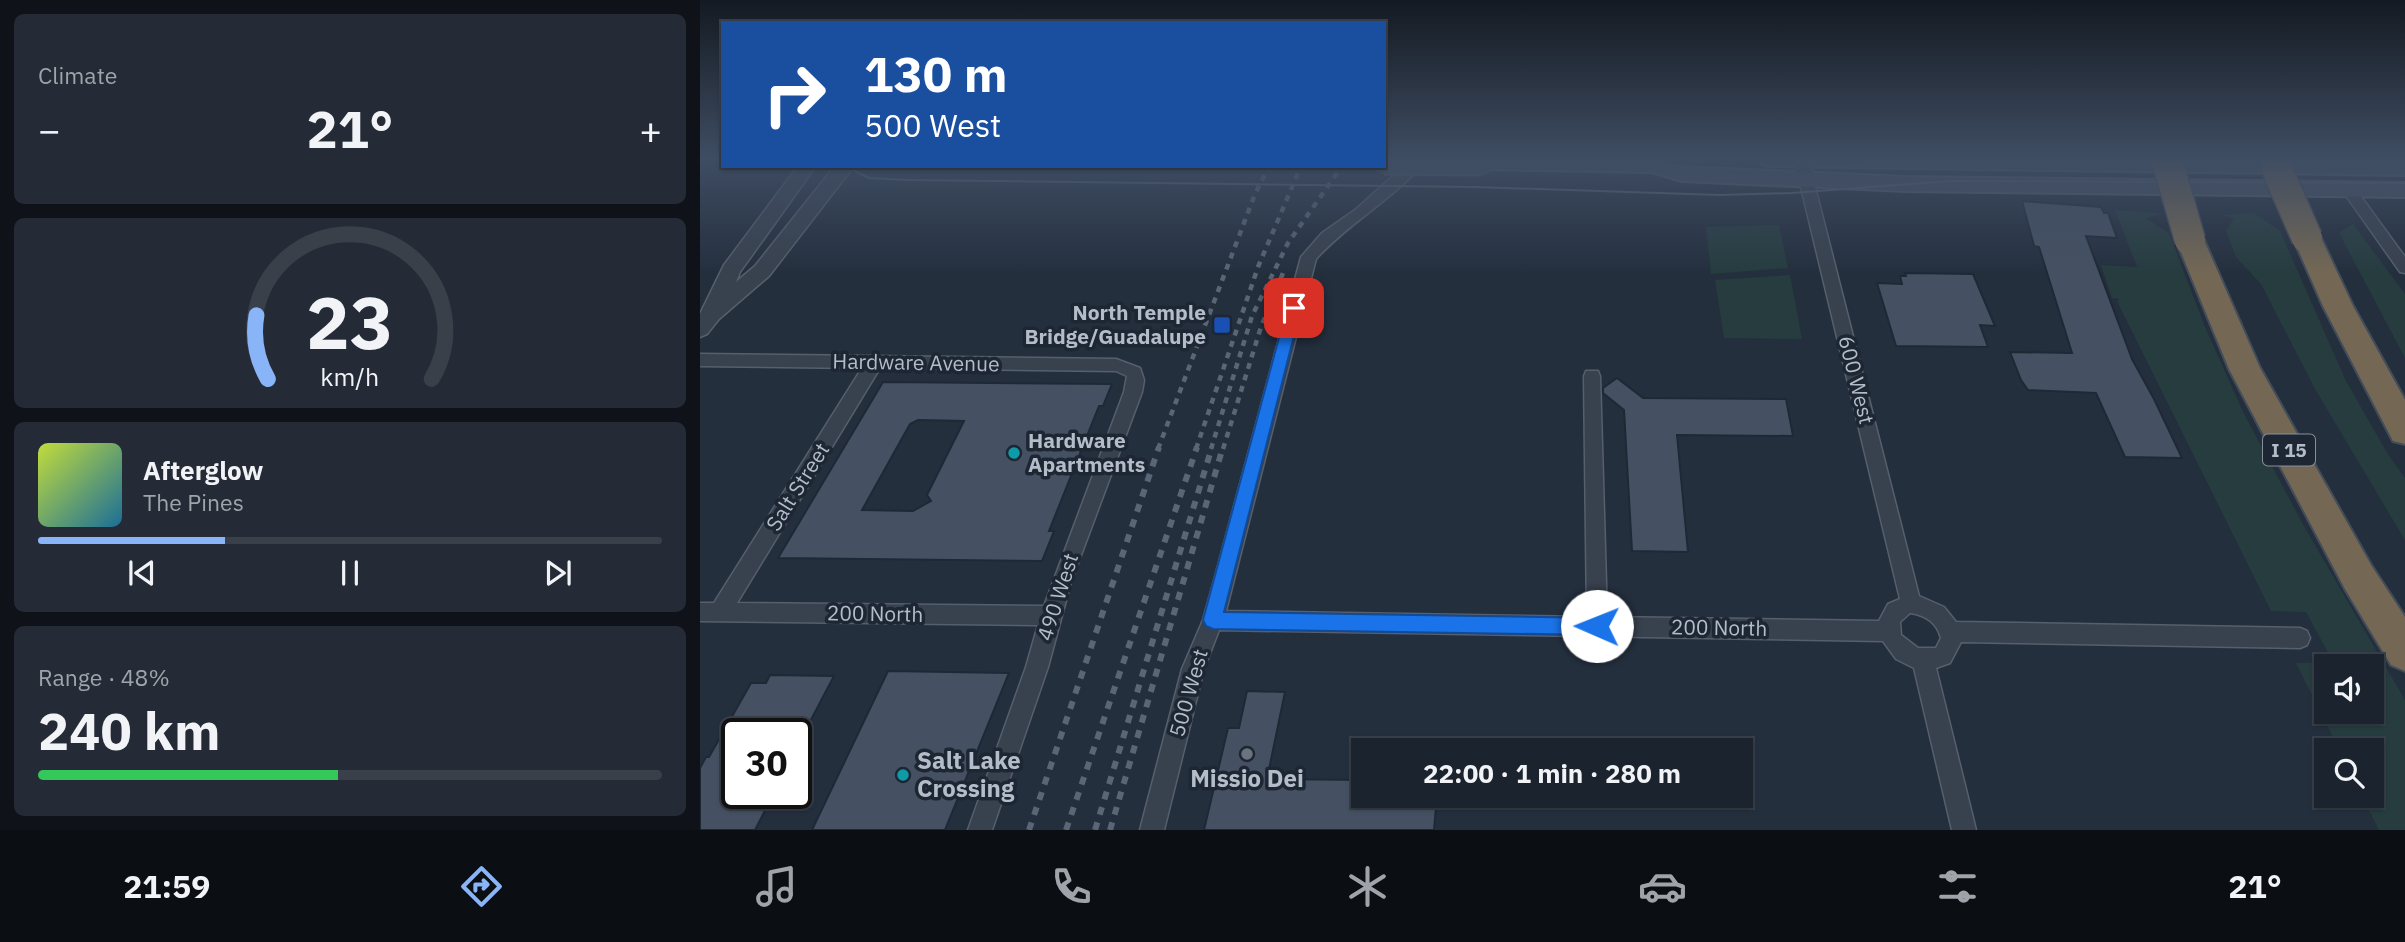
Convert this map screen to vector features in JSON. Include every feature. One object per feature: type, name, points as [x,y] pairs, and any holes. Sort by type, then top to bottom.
[{"type":"highway","name":"I 15","points":[[2177,196],[2190,240],[2245,369],[2358,577],[2405,652]]},
{"type":"highway","points":[[2288,196],[2338,306],[2405,431]]},
{"type":"street","points":[[706,321],[731,270],[785,196]]},
{"type":"street","points":[[706,321],[762,271],[821,196]]},
{"type":"street","name":"500 West","points":[[1152,830],[1193,669],[1213,620],[1309,257],[1327,237],[1380,196]]},
{"type":"street","name":"600 West","points":[[1810,196],[1912,604]]},
{"type":"street","points":[[2353,196],[2405,268]]},
{"type":"street","name":"Hardware Avenue","points":[[700,360],[1116,365],[1132,368]]},
{"type":"street","name":"Salt Street","points":[[710,612],[875,362]]},
{"type":"street","name":"490 West","points":[[980,830],[1037,667],[1050,616],[1138,377],[1132,368]]},
{"type":"street","points":[[1592,376],[1597,626]]},
{"type":"street","points":[[1912,604],[1934,611],[1942,617],[1951,632],[1951,645],[1943,656],[1923,660],[1905,653],[1892,639],[1889,631],[1890,616],[1895,610],[1912,604]]},
{"type":"street","name":"200 North","points":[[710,612],[1050,616]]},
{"type":"street","name":"200 North","points":[[1213,620],[1889,631]]},
{"type":"street","points":[[1951,632],[2300,638]]},
{"type":"street","points":[[1923,660],[1964,830]]},
{"type":"green space","points":[[2115,210],[2163,214],[2145,218],[2169,233],[2205,327],[2244,414],[2305,528],[2378,654],[2329,654],[2306,612],[2271,611],[2117,301],[2119,299],[2112,298],[2101,265],[2137,267]]},
{"type":"green space","points":[[2254,213],[2280,231],[2346,381],[2387,453],[2405,478],[2405,540],[2315,389],[2261,284],[2236,257],[2226,231],[2234,218],[2221,215]]},
{"type":"green space","points":[[2353,224],[2405,294],[2405,358],[2339,233]]},
{"type":"green space","points":[[1779,225],[1788,268],[1711,274],[1706,227]]},
{"type":"green space","points":[[1790,275],[1802,339],[1724,338],[1715,280]]},
{"type":"green space","points":[[2296,663],[2314,663],[2314,699]]},
{"type":"green space","points":[[2384,664],[2405,700],[2405,830],[2379,830],[2368,808],[2384,808],[2384,738],[2334,738],[2326,724],[2384,724]]},
{"type":"building","points":[[2022,201],[2101,207],[2104,213],[2108,213],[2117,238],[2086,236],[2132,359],[2182,458],[2125,457],[2096,393],[2028,390],[2021,380],[2010,352],[2072,353],[2039,247],[2034,246]]},
{"type":"building","points":[[1905,273],[1973,274],[1995,326],[1980,325],[1988,347],[1896,346],[1877,283],[1902,284],[1900,276],[1906,276]]},
{"type":"building","points":[[1617,378],[1643,398],[1786,399],[1793,436],[1677,435],[1688,552],[1632,551],[1624,410],[1603,393],[1603,388]]},
{"type":"building","name":"Hardware Apartments","points":[[883,382],[1112,384],[1103,406],[1099,406],[1049,531],[1054,531],[1042,561],[778,558]],"holes":[[[918,420],[964,421],[927,495],[931,501],[913,511],[862,510],[910,424]]]},
{"type":"building","name":"Salt Lake Crossing","points":[[888,671],[1009,673],[945,830],[812,830]]},
{"type":"building","points":[[770,675],[834,676],[812,718],[731,718],[751,683],[766,683]]},
{"type":"building","name":"Missio Dei","points":[[1247,691],[1285,692],[1267,779],[1351,780],[1351,808],[1436,808],[1434,830],[1204,830],[1228,728],[1239,728]]},
{"type":"building","points":[[721,736],[721,809],[766,809],[755,830],[700,830],[700,768],[706,757],[709,757]]},
{"type":"railway","points":[[1158,449],[1254,196]]},
{"type":"railway","points":[[1196,449],[1258,267],[1288,196]]},
{"type":"railway","points":[[1211,449],[1252,316],[1288,243],[1321,196]]},
{"type":"railway","points":[[1223,449],[1261,327],[1285,268]]},
{"type":"railway","points":[[1029,830],[1159,447]]},
{"type":"railway","points":[[1066,830],[1197,447]]},
{"type":"railway","points":[[1095,830],[1212,447]]},
{"type":"railway","points":[[1110,830],[1223,447]]},
{"type":"place","name":"North Temple Bridge/Guadalupe","points":[[1222,325]]},
{"type":"place","name":"Hardware Apartments","points":[[1014,453]]},
{"type":"place","name":"Missio Dei","points":[[1247,754]]},
{"type":"place","name":"Salt Lake Crossing","points":[[903,775]]},
{"type":"route","points":[[1294,308],[1213,620],[1597,626]]}]
